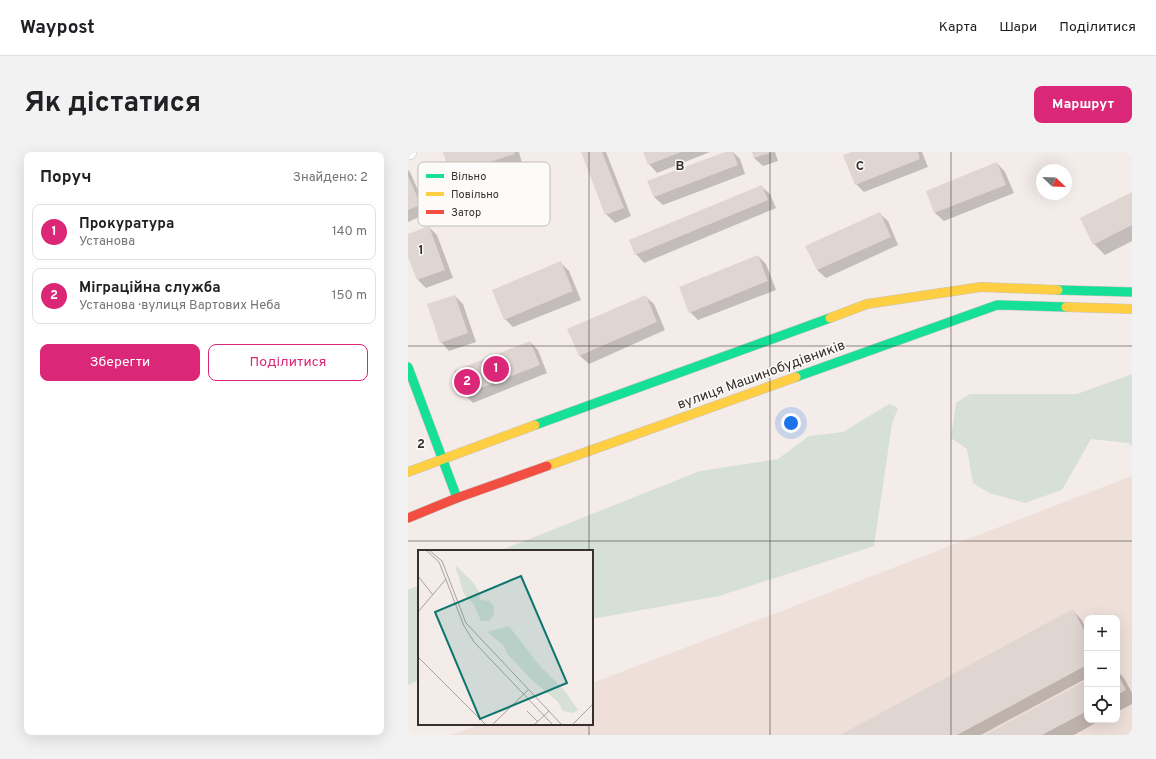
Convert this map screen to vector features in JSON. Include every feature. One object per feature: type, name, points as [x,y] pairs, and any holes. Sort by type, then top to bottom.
[{"type":"street","points":[[408,472],[867,304],[981,287],[1132,292]]},
{"type":"street","name":"вулиця Машинобудівників","points":[[408,518],[457,498],[997,304],[1132,309]]},
{"type":"street","points":[[408,367],[457,498]]},
{"type":"shaded area","points":[[1132,374],[1132,446],[1128,443],[1091,439],[1062,490],[1025,503],[989,493],[973,483],[967,449],[951,438],[956,403],[970,394],[1077,394]]},
{"type":"shaded area","points":[[889,404],[898,408],[892,424],[874,546],[719,596],[593,619],[593,550],[502,550],[700,471],[778,459],[809,436],[843,432]]},
{"type":"shaded area","points":[[1132,476],[1132,735],[451,735],[478,725],[593,725],[593,683]]},
{"type":"shaded area","points":[[418,585],[418,680],[408,685],[408,590]]},
{"type":"building","points":[[443,152],[514,152],[515,154],[490,162],[446,162]]},
{"type":"building","points":[[581,152],[602,152],[624,208],[605,215]]},
{"type":"building","points":[[643,152],[681,152],[648,165]]},
{"type":"building","points":[[725,152],[733,152],[738,165],[654,197],[647,181]]},
{"type":"building","points":[[752,152],[773,152],[754,158]]},
{"type":"building","points":[[852,152],[918,152],[920,159],[855,185],[843,155]]},
{"type":"building","points":[[997,162],[1006,185],[934,213],[926,191]]},
{"type":"building","points":[[408,176],[418,198],[418,206],[408,210]]},
{"type":"building","points":[[762,185],[768,200],[635,255],[629,240]]},
{"type":"building","points":[[1132,192],[1132,225],[1093,245],[1080,218]]},
{"type":"building","points":[[880,212],[891,237],[817,270],[805,246]]},
{"type":"building","points":[[429,226],[445,270],[417,280],[408,257],[408,234]]},
{"type":"building","points":[[758,255],[768,281],[689,313],[679,287]]},
{"type":"building","points":[[561,261],[573,291],[504,320],[492,290]]},
{"type":"building","points":[[455,295],[468,333],[440,343],[427,304]]},
{"type":"building","points":[[646,295],[657,322],[579,356],[567,329]]},
{"type":"building","points":[[530,341],[540,365],[463,395],[454,371]]},
{"type":"building","points":[[1073,609],[1084,630],[1084,667],[957,735],[840,735]]},
{"type":"building","points":[[1120,679],[1126,690],[1120,693]]},
{"type":"building","points":[[1084,682],[1084,713],[1042,735],[985,735]]},
{"type":"traffic: fast","points":[[1058,290],[1132,292]]},
{"type":"traffic: fast","points":[[796,377],[997,305],[1066,307]]},
{"type":"traffic: fast","points":[[535,425],[830,318]]},
{"type":"traffic: fast","points":[[408,367],[457,498]]},
{"type":"traffic: slow","points":[[830,318],[867,304],[981,287],[1058,290]]},
{"type":"traffic: slow","points":[[1066,307],[1132,309]]},
{"type":"traffic: slow","points":[[547,466],[796,377]]},
{"type":"traffic: slow","points":[[408,472],[535,425]]},
{"type":"traffic: jam","points":[[408,518],[457,498],[547,466]]},
{"type":"place","name":"Прокуратура","points":[[496,369]]},
{"type":"place","name":"Міграційна служба","points":[[467,382]]}]
